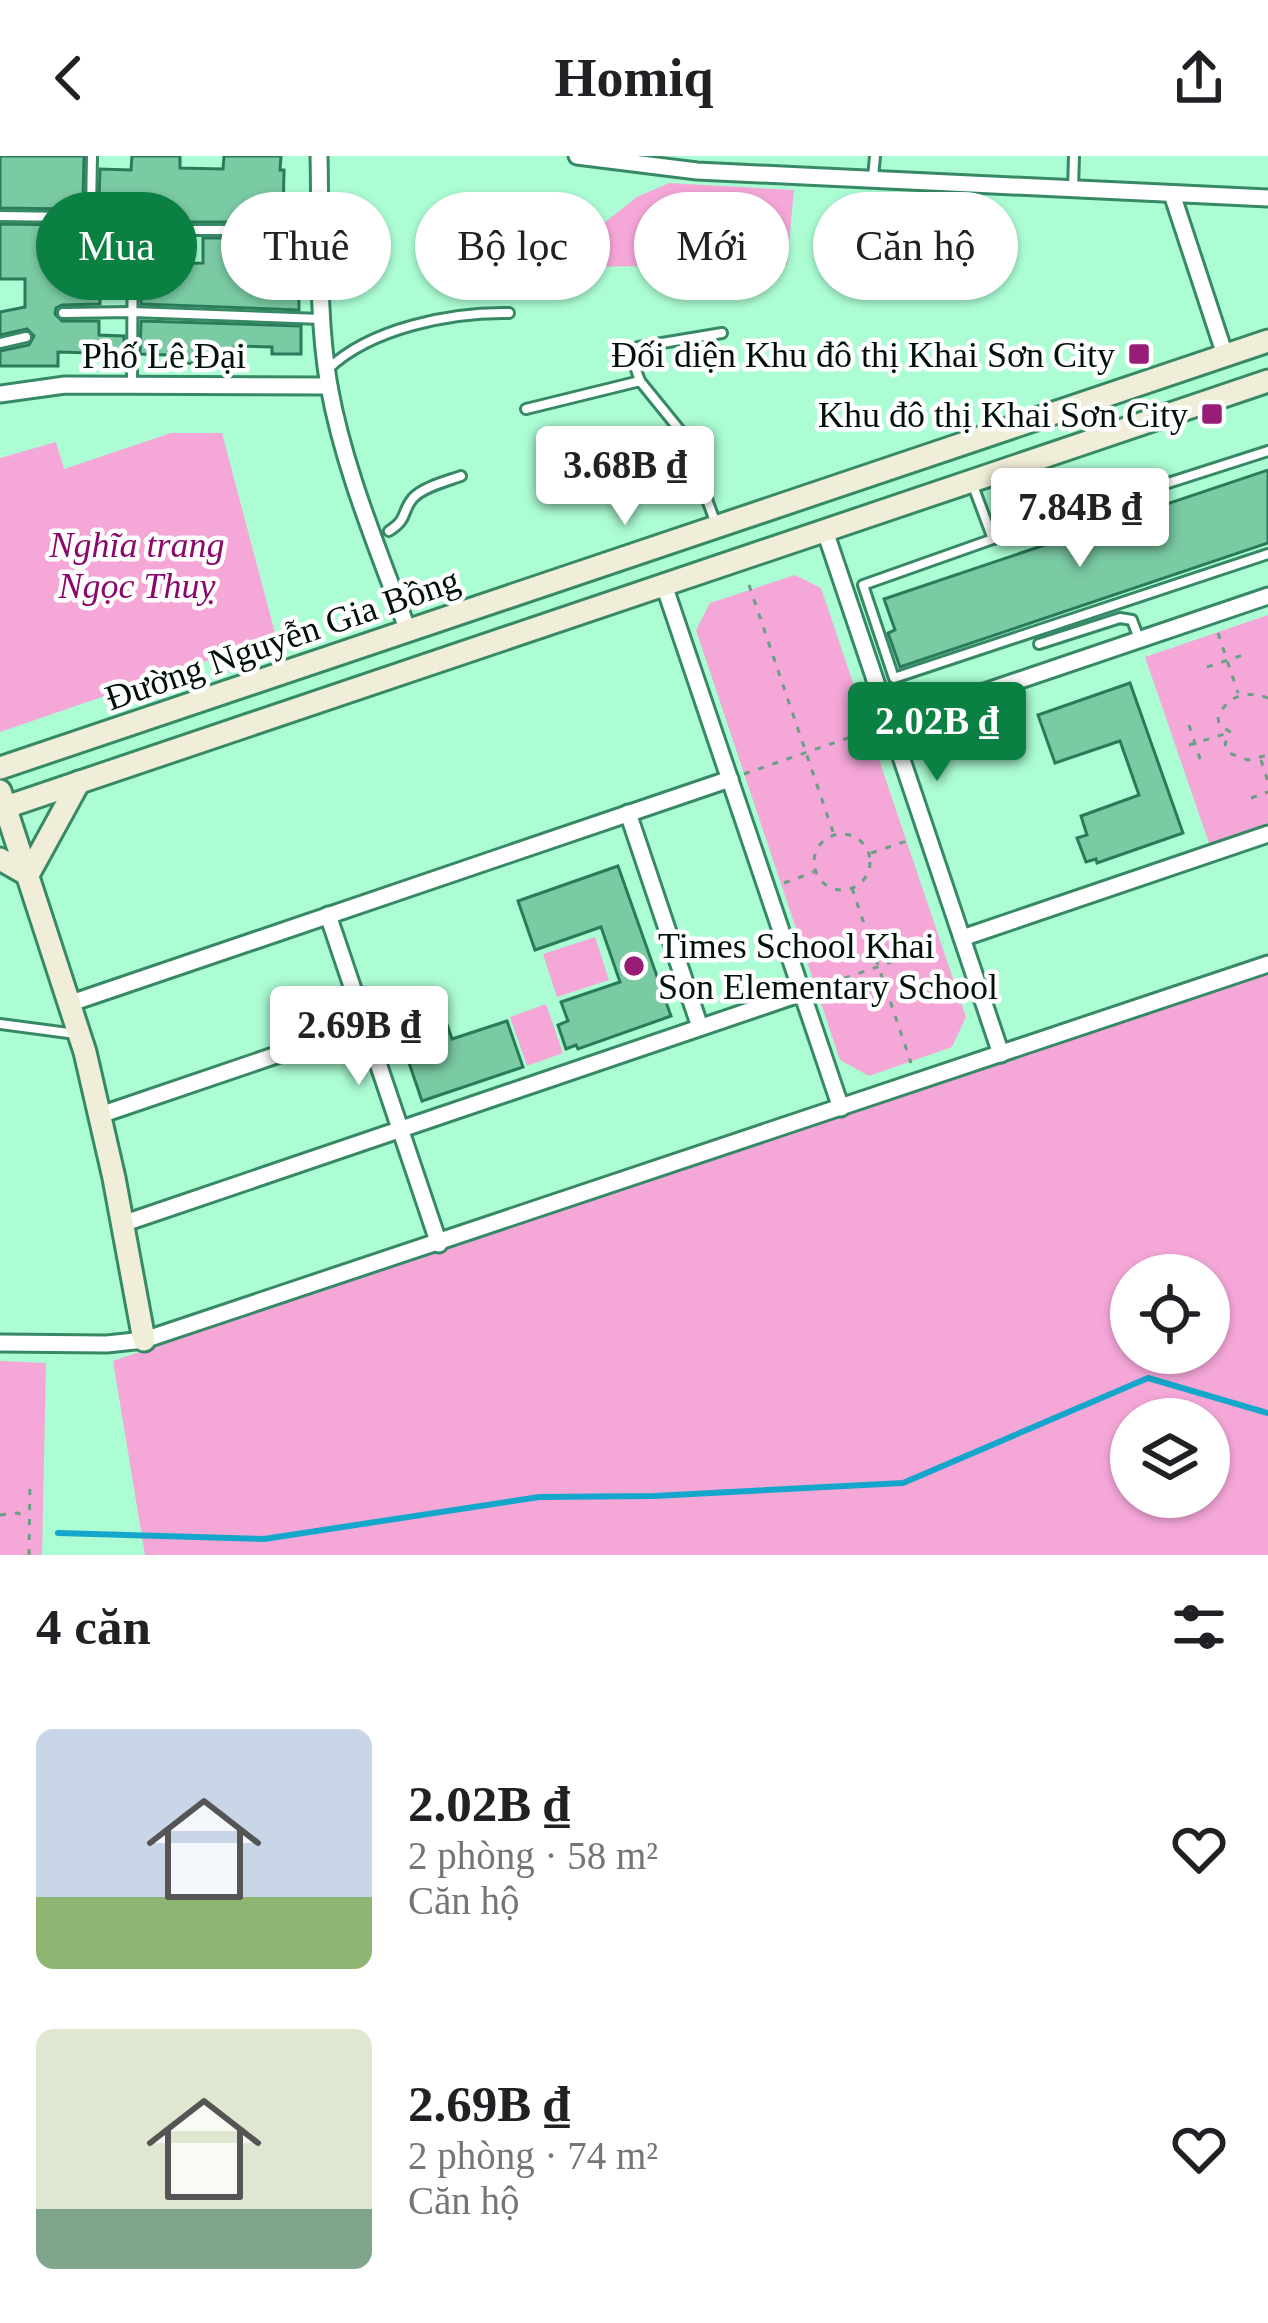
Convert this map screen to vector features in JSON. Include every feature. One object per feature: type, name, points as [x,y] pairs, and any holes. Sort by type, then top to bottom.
[{"type":"main road","name":"Đường Nguyễn Gia Bồng","points":[[0,768],[1268,341]]},
{"type":"main road","name":"Đường Nguyễn Gia Bồng","points":[[2,803],[79,782],[1268,381]]},
{"type":"main road","points":[[812,494],[825,531]]},
{"type":"main road","points":[[652,548],[664,585]]},
{"type":"main road","points":[[28,874],[79,782]]},
{"type":"main road","points":[[2,803],[80,1035],[144,1340]]},
{"type":"main road","points":[[0,859],[28,874]]},
{"type":"street","points":[[320,156],[320,192]]},
{"type":"street","points":[[578,156],[698,171],[1268,198]]},
{"type":"street","points":[[1172,194],[1225,355]]},
{"type":"street","points":[[322,300],[328,378],[347,457],[408,631]]},
{"type":"street","name":"Phố Lê Đại","points":[[0,394],[52,386],[328,378]]},
{"type":"street","points":[[825,531],[1001,1054]]},
{"type":"street","points":[[664,585],[841,1108]]},
{"type":"street","points":[[890,724],[1268,596]]},
{"type":"street","points":[[71,1003],[730,778]]},
{"type":"street","points":[[628,813],[700,1028]]},
{"type":"street","points":[[962,938],[1268,834]]},
{"type":"street","points":[[328,915],[439,1244]]},
{"type":"street","points":[[0,1343],[144,1340],[1268,964]]},
{"type":"street","points":[[122,1224],[802,993]]},
{"type":"street","points":[[100,1115],[365,1025]]},
{"type":"lane","points":[[91,192],[92,156]]},
{"type":"lane","points":[[873,179],[875,156]]},
{"type":"lane","points":[[1073,156],[1073,189]]},
{"type":"lane","points":[[0,216],[36,217]]},
{"type":"lane","points":[[132,300],[132,386]]},
{"type":"lane","points":[[328,378],[339,359],[424,323],[509,313]]},
{"type":"lane","points":[[64,314],[322,319]]},
{"type":"lane","points":[[717,526],[682,434],[640,381],[632,358],[638,347],[722,333]]},
{"type":"lane","points":[[0,343],[26,337]]},
{"type":"lane","points":[[526,410],[640,381]]},
{"type":"lane","points":[[1268,451],[863,585],[894,677],[1268,554]]},
{"type":"lane","points":[[389,531],[403,522],[413,498],[461,476]]},
{"type":"lane","points":[[972,482],[993,539]]},
{"type":"lane","points":[[1125,602],[1139,639]]},
{"type":"lane","points":[[1039,644],[1109,620],[1132,620]]},
{"type":"lane","points":[[0,1024],[80,1035]]},
{"type":"path","points":[[749,585],[834,835]]},
{"type":"path","points":[[1211,615],[1239,695]]},
{"type":"path","points":[[1207,667],[1246,654]]},
{"type":"path","points":[[1230,732],[1218,717],[1229,701],[1239,695],[1268,698]]},
{"type":"path","points":[[730,778],[890,724]]},
{"type":"path","points":[[1189,724],[1192,744],[1202,762]]},
{"type":"path","points":[[1192,744],[1230,732]]},
{"type":"path","points":[[1230,732],[1225,744],[1229,753],[1248,760],[1268,755]]},
{"type":"path","points":[[1260,759],[1268,782]]},
{"type":"path","points":[[1251,798],[1268,792]]},
{"type":"path","points":[[869,854],[927,834]]},
{"type":"path","points":[[834,835],[859,839],[869,854],[869,870],[852,888],[826,885],[816,872],[819,846],[834,835]]},
{"type":"path","points":[[767,889],[816,872]]},
{"type":"path","points":[[852,888],[917,1082]]},
{"type":"path","points":[[802,993],[962,938]]},
{"type":"path","points":[[28,1555],[30,1480]]},
{"type":"path","points":[[0,1515],[17,1513],[29,1518]]},
{"type":"green space","points":[[669,183],[794,190],[789,244],[789,192],[648,192]]},
{"type":"green space","points":[[634,199],[634,266],[610,266],[610,218]]},
{"type":"green space","name":"Nghĩa trang Ngọc Thuỵ","points":[[171,433],[222,433],[276,637],[0,732],[0,458],[56,442],[64,469]]},
{"type":"green space","points":[[795,575],[821,588],[966,1017],[952,1047],[869,1076],[840,1060],[696,630],[710,603]]},
{"type":"green space","points":[[1268,615],[1268,826],[1210,846],[1145,657]]},
{"type":"green space","points":[[595,937],[609,980],[557,997],[543,954]]},
{"type":"green space","points":[[1268,968],[1268,1555],[145,1555],[113,1361]]},
{"type":"green space","points":[[546,1004],[563,1053],[527,1066],[510,1017]]},
{"type":"green space","points":[[0,1361],[46,1363],[42,1555],[0,1555]]},
{"type":"building","points":[[0,156],[84,156],[83,192],[36,192],[36,209],[0,208]]},
{"type":"building","points":[[132,156],[180,156],[180,168],[223,169],[224,156],[281,156],[284,192],[221,192],[221,222],[197,222],[197,192],[99,192],[100,169],[131,170]]},
{"type":"building","points":[[0,224],[36,225],[36,300],[100,300],[100,304],[62,305],[55,314],[62,321],[99,321],[99,335],[124,336],[124,354],[58,352],[58,366],[0,366],[0,351],[29,345],[34,336],[27,329],[0,335],[0,312],[25,307],[25,279],[0,279]]},
{"type":"building","points":[[203,238],[221,238],[221,300],[299,300],[299,310],[141,304],[141,300],[197,300],[197,263],[203,263]]},
{"type":"building","points":[[141,321],[301,326],[301,354],[235,346],[234,364],[168,363],[168,355],[140,354]]},
{"type":"building","points":[[1268,470],[1268,543],[900,667],[888,633],[895,630],[884,599]]},
{"type":"building","points":[[1130,683],[1183,833],[1097,863],[1096,859],[1086,862],[1077,838],[1087,835],[1081,816],[1139,795],[1120,741],[1055,763],[1038,715]]},
{"type":"building","name":"Times School Khai Son Elementary School","points":[[618,866],[671,1016],[566,1049],[558,1025],[568,1021],[561,1002],[620,982],[601,927],[535,950],[518,901]]},
{"type":"building","points":[[436,992],[452,1039],[507,1021],[523,1067],[422,1101],[390,1007]]},
{"type":"waterway","points":[[58,1533],[264,1539],[539,1497],[903,1483],[1148,1378],[1268,1413]]},
{"type":"place","name":"Đối diện Khu đô thị Khai Sơn City","points":[[1139,354]]},
{"type":"place","name":"Khu đô thị Khai Sơn City","points":[[1212,414]]},
{"type":"place","name":"Times School Khai Son Elementary School","points":[[634,966]]}]
